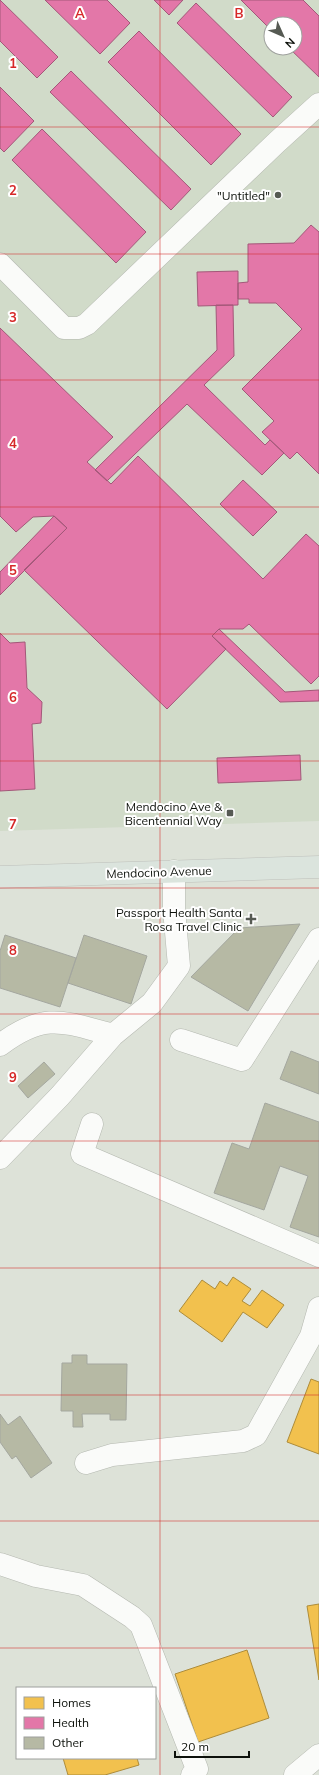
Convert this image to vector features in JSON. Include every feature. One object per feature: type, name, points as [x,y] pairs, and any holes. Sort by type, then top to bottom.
[{"type":"main road","name":"Mendocino Avenue","points":[[0,877],[319,867]]},
{"type":"lane","points":[[0,264],[64,328],[79,328],[87,324],[277,142],[319,104]]},
{"type":"lane","points":[[0,1158],[60,1096],[114,1035],[152,1003],[179,966],[174,909],[174,871]]},
{"type":"lane","points":[[181,1040],[242,1060],[319,939]]},
{"type":"lane","points":[[0,1045],[34,1024],[61,1021],[114,1035]]},
{"type":"lane","points":[[92,1124],[82,1154],[319,1256]]},
{"type":"lane","points":[[86,1462],[112,1455],[243,1441],[256,1436],[311,1336],[319,1308]]},
{"type":"lane","points":[[0,1564],[36,1576],[83,1585],[132,1617],[141,1626],[197,1769],[192,1775]]},
{"type":"lane","points":[[295,1775],[319,1755]]},
{"type":"shaded area","points":[[0,0],[319,0],[319,821],[0,831]]},
{"type":"building: Homes","points":[[233,1277],[251,1289],[242,1301],[250,1306],[262,1290],[284,1305],[267,1328],[243,1312],[222,1342],[179,1311],[202,1280],[215,1289],[220,1281],[227,1286]]},
{"type":"building: Homes","points":[[311,1379],[319,1382],[319,1454],[287,1442]]},
{"type":"building: Homes","points":[[319,1604],[319,1680],[307,1606]]},
{"type":"building: Homes","points":[[247,1650],[269,1718],[198,1742],[175,1674]]},
{"type":"building: Homes","points":[[63,1759],[137,1759],[139,1765],[105,1775],[68,1775]]},
{"type":"building: Health","points":[[0,0],[58,57],[37,78],[0,41]]},
{"type":"building: Health","points":[[45,0],[107,0],[130,23],[100,54]]},
{"type":"building: Health","points":[[154,0],[183,0],[169,15]]},
{"type":"building: Health","points":[[241,0],[303,0],[319,16],[319,77],[297,56],[303,56],[303,16],[263,16],[263,22]]},
{"type":"building: Health","points":[[196,3],[292,97],[273,117],[177,23]]},
{"type":"building: Health","points":[[139,31],[241,134],[211,165],[108,62]]},
{"type":"building: Health","points":[[71,71],[191,189],[171,210],[50,92]]},
{"type":"building: Health","points":[[0,87],[34,121],[4,152],[0,148]]},
{"type":"building: Health","points":[[42,129],[146,232],[116,263],[12,160]]},
{"type":"building: Health","points":[[311,225],[319,232],[319,474],[297,452],[290,459],[262,432],[274,421],[242,389],[302,329],[276,303],[249,303],[249,299],[238,299],[238,283],[248,282],[248,244],[294,243]]},
{"type":"building: Health","points":[[238,271],[238,305],[198,306],[197,272]]},
{"type":"building: Health","points":[[216,305],[233,305],[234,356],[204,385],[265,445],[270,440],[284,453],[262,475],[187,404],[107,481],[95,470],[217,350]]},
{"type":"building: Health","points":[[0,328],[113,437],[87,462],[111,484],[138,456],[263,579],[306,534],[319,546],[319,676],[311,684],[249,624],[243,629],[219,629],[212,636],[226,649],[167,709],[24,570],[67,528],[54,516],[33,517],[16,532],[0,516]]},
{"type":"building: Health","points":[[243,480],[277,512],[253,536],[220,504]]},
{"type":"building: Health","points":[[54,516],[67,528],[0,595],[0,572]]},
{"type":"building: Health","points":[[219,629],[285,692],[319,690],[319,701],[280,702],[212,636]]},
{"type":"building: Health","points":[[0,633],[10,643],[25,642],[27,688],[42,702],[41,723],[32,724],[35,789],[0,791]]},
{"type":"building: Health","points":[[300,755],[301,780],[218,783],[217,758]]},
{"type":"building: Other","points":[[300,924],[248,1011],[191,977],[239,928]]},
{"type":"building: Other","points":[[5,935],[76,958],[60,1007],[0,988],[0,951]]},
{"type":"building: Other","points":[[84,935],[147,956],[131,1004],[68,983]]},
{"type":"building: Other","points":[[291,1051],[319,1062],[319,1094],[280,1079]]},
{"type":"building: Other","points":[[44,1062],[55,1074],[28,1098],[18,1086]]},
{"type":"building: Other","points":[[265,1103],[319,1122],[319,1237],[290,1227],[308,1176],[280,1166],[264,1210],[214,1193],[232,1143],[249,1149]]},
{"type":"building: Other","points":[[72,1355],[87,1355],[87,1364],[127,1364],[126,1420],[110,1420],[110,1414],[82,1414],[83,1427],[73,1427],[73,1411],[61,1411],[62,1363],[72,1363]]},
{"type":"building: Other","points":[[0,1414],[8,1425],[20,1416],[52,1463],[31,1478],[16,1456],[12,1459],[0,1442]]},
{"type":"place","name":"\"Untitled\"","points":[[278,195]]},
{"type":"place","name":"Mendocino Ave & Bicentennial Way","points":[[230,813]]},
{"type":"place","name":"Passport Health Santa Rosa Travel Clinic","points":[[251,919]]}]
